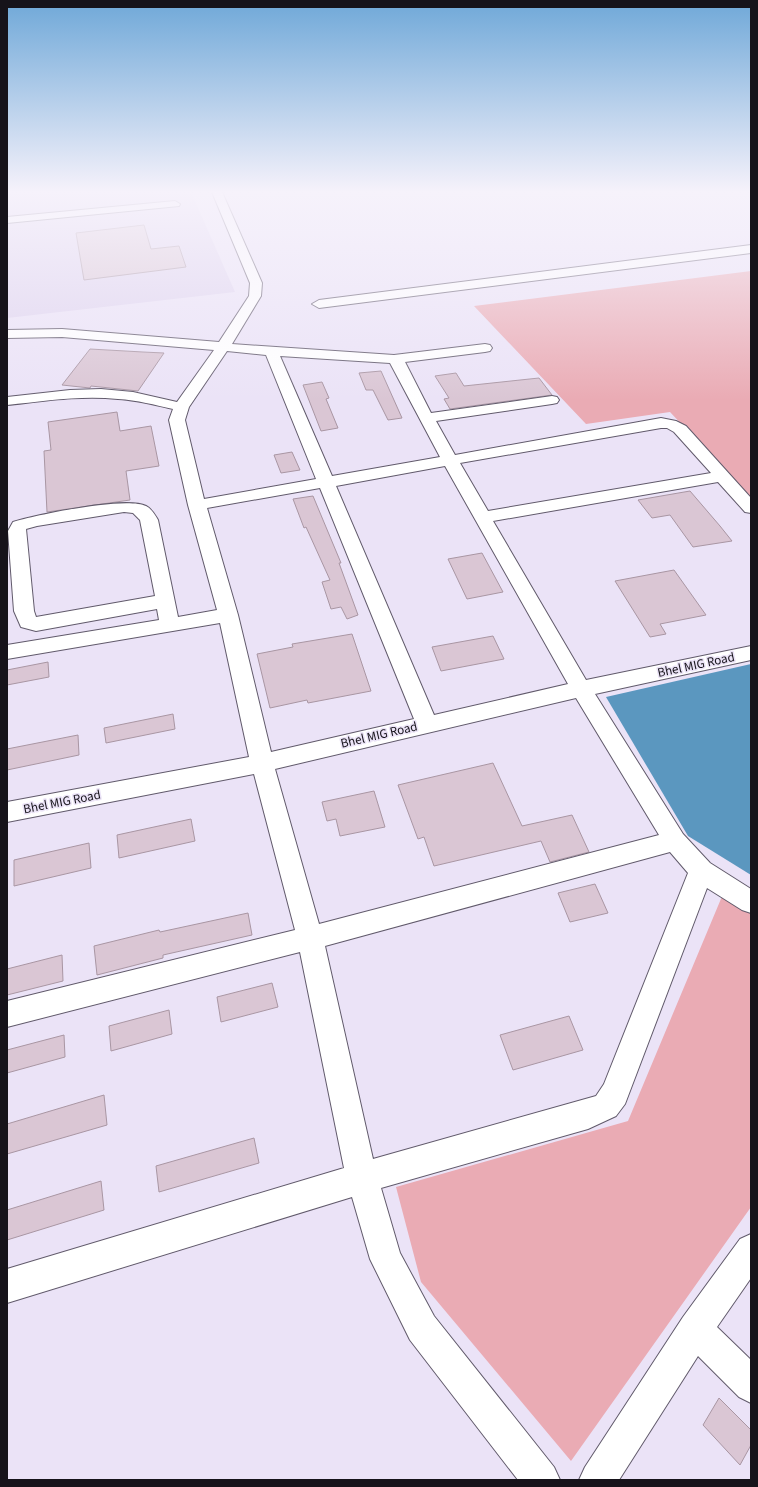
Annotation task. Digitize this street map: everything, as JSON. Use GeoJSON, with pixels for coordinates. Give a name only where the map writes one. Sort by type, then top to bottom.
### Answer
{"type":"FeatureCollection","features":[{"type":"Feature","properties":{"kind":"street"},"geometry":{"type":"LineString","coordinates":[[247,261],[256,283],[255,296],[224,346],[181,406],[177,420],[197,505],[228,615],[262,763],[310,938],[362,1178],[386,1259],[422,1328],[541,1480]]}},
{"type":"Feature","properties":{"kind":"street"},"geometry":{"type":"LineString","coordinates":[[319,304],[654,261]]}},
{"type":"Feature","properties":{"kind":"street"},"geometry":{"type":"LineString","coordinates":[[7,334],[62,333],[272,351],[394,359],[485,348]]}},
{"type":"Feature","properties":{"kind":"street"},"geometry":{"type":"LineString","coordinates":[[272,351],[325,483],[427,724]]}},
{"type":"Feature","properties":{"kind":"street"},"geometry":{"type":"LineString","coordinates":[[394,359],[398,362],[426,418],[581,689],[675,841],[701,871],[751,902]]}},
{"type":"Feature","properties":{"kind":"street"},"geometry":{"type":"LineString","coordinates":[[7,401],[65,394],[100,394],[132,396],[181,406]]}},
{"type":"Feature","properties":{"kind":"street"},"geometry":{"type":"LineString","coordinates":[[426,418],[552,400]]}},
{"type":"Feature","properties":{"kind":"street"},"geometry":{"type":"LineString","coordinates":[[197,505],[661,423],[671,424],[680,429],[751,508]]}},
{"type":"Feature","properties":{"kind":"street"},"geometry":{"type":"LineString","coordinates":[[484,517],[722,476]]}},
{"type":"Feature","properties":{"kind":"street"},"geometry":{"type":"LineString","coordinates":[[165,601],[36,624],[28,622],[24,610],[17,531],[20,526],[35,521],[124,507],[136,507],[142,509],[146,513],[149,520],[170,625]]}},
{"type":"Feature","properties":{"kind":"street"},"geometry":{"type":"LineString","coordinates":[[7,652],[228,615]]}},
{"type":"Feature","properties":{"kind":"street","name":"Bhel MIG Road"},"geometry":{"type":"LineString","coordinates":[[7,812],[262,763],[581,689],[751,653]]}},
{"type":"Feature","properties":{"kind":"street"},"geometry":{"type":"LineString","coordinates":[[7,1014],[310,938],[675,841]]}},
{"type":"Feature","properties":{"kind":"street"},"geometry":{"type":"LineString","coordinates":[[7,1286],[362,1178],[588,1114],[606,1106],[615,1094],[701,871]]}},
{"type":"Feature","properties":{"kind":"street"},"geometry":{"type":"LineString","coordinates":[[598,1480],[695,1329],[751,1250]]}},
{"type":"Feature","properties":{"kind":"street"},"geometry":{"type":"LineString","coordinates":[[695,1329],[751,1385]]}},
{"type":"Feature","properties":{"kind":"shaded area"},"geometry":{"type":"Polygon","coordinates":[[[7,261],[222,261],[235,292],[7,318],[7,261]]]}},
{"type":"Feature","properties":{"kind":"shaded area"},"geometry":{"type":"Polygon","coordinates":[[[751,271],[751,498],[670,412],[586,424],[474,306],[751,271]]]}},
{"type":"Feature","properties":{"kind":"shaded area"},"geometry":{"type":"Polygon","coordinates":[[[723,894],[751,913],[751,1207],[571,1461],[421,1282],[396,1187],[628,1121],[723,894]]]}},
{"type":"Feature","properties":{"kind":"water"},"geometry":{"type":"Polygon","coordinates":[[[751,664],[751,875],[688,836],[606,697],[751,664]]]}},
{"type":"Feature","properties":{"kind":"building"},"geometry":{"type":"Polygon","coordinates":[[[81,261],[184,261],[186,267],[84,280],[81,261]]]}},
{"type":"Feature","properties":{"kind":"building"},"geometry":{"type":"Polygon","coordinates":[[[90,349],[164,353],[138,391],[91,386],[90,388],[62,385],[90,349]]]}},
{"type":"Feature","properties":{"kind":"building"},"geometry":{"type":"Polygon","coordinates":[[[381,371],[402,418],[388,420],[373,390],[366,390],[359,373],[381,371]]]}},
{"type":"Feature","properties":{"kind":"building"},"geometry":{"type":"Polygon","coordinates":[[[456,373],[464,386],[539,378],[552,395],[450,409],[444,399],[449,398],[435,376],[456,373]]]}},
{"type":"Feature","properties":{"kind":"building"},"geometry":{"type":"Polygon","coordinates":[[[322,382],[329,398],[326,399],[338,428],[321,431],[303,385],[322,382]]]}},
{"type":"Feature","properties":{"kind":"building"},"geometry":{"type":"Polygon","coordinates":[[[117,412],[120,431],[151,426],[159,466],[126,471],[130,500],[47,512],[44,451],[51,450],[48,422],[117,412]]]}},
{"type":"Feature","properties":{"kind":"building"},"geometry":{"type":"Polygon","coordinates":[[[292,452],[300,470],[281,473],[274,455],[292,452]]]}},
{"type":"Feature","properties":{"kind":"building"},"geometry":{"type":"Polygon","coordinates":[[[690,491],[732,541],[693,547],[670,515],[652,518],[638,500],[690,491]]]}},
{"type":"Feature","properties":{"kind":"building"},"geometry":{"type":"Polygon","coordinates":[[[313,496],[341,563],[339,563],[358,615],[347,619],[341,607],[331,609],[322,582],[330,580],[306,527],[304,528],[293,499],[313,496]]]}},
{"type":"Feature","properties":{"kind":"building"},"geometry":{"type":"Polygon","coordinates":[[[482,553],[503,592],[467,599],[448,559],[482,553]]]}},
{"type":"Feature","properties":{"kind":"building"},"geometry":{"type":"Polygon","coordinates":[[[674,570],[706,615],[660,624],[666,634],[650,637],[615,581],[674,570]]]}},
{"type":"Feature","properties":{"kind":"building"},"geometry":{"type":"Polygon","coordinates":[[[352,634],[371,691],[308,703],[307,700],[270,708],[257,654],[293,647],[292,644],[352,634]]]}},
{"type":"Feature","properties":{"kind":"building"},"geometry":{"type":"Polygon","coordinates":[[[493,636],[504,659],[441,671],[432,647],[493,636]]]}},
{"type":"Feature","properties":{"kind":"building"},"geometry":{"type":"Polygon","coordinates":[[[48,662],[49,677],[7,685],[7,670],[48,662]]]}},
{"type":"Feature","properties":{"kind":"building"},"geometry":{"type":"Polygon","coordinates":[[[173,714],[175,729],[106,743],[104,728],[173,714]]]}},
{"type":"Feature","properties":{"kind":"building"},"geometry":{"type":"Polygon","coordinates":[[[78,735],[79,755],[7,770],[7,749],[78,735]]]}},
{"type":"Feature","properties":{"kind":"building"},"geometry":{"type":"Polygon","coordinates":[[[493,763],[522,826],[572,815],[589,852],[550,862],[541,841],[434,866],[424,837],[418,839],[398,785],[493,763]]]}},
{"type":"Feature","properties":{"kind":"building"},"geometry":{"type":"Polygon","coordinates":[[[374,791],[385,827],[340,836],[336,819],[327,821],[322,802],[374,791]]]}},
{"type":"Feature","properties":{"kind":"building"},"geometry":{"type":"Polygon","coordinates":[[[191,819],[195,841],[119,858],[117,835],[191,819]]]}},
{"type":"Feature","properties":{"kind":"building"},"geometry":{"type":"Polygon","coordinates":[[[89,843],[91,868],[14,886],[14,860],[89,843]]]}},
{"type":"Feature","properties":{"kind":"building"},"geometry":{"type":"Polygon","coordinates":[[[595,884],[608,913],[570,922],[558,893],[595,884]]]}},
{"type":"Feature","properties":{"kind":"building"},"geometry":{"type":"Polygon","coordinates":[[[248,913],[252,935],[163,955],[163,958],[97,975],[94,946],[159,930],[160,932],[248,913]]]}},
{"type":"Feature","properties":{"kind":"building"},"geometry":{"type":"Polygon","coordinates":[[[62,955],[63,981],[7,995],[7,969],[62,955]]]}},
{"type":"Feature","properties":{"kind":"building"},"geometry":{"type":"Polygon","coordinates":[[[272,983],[278,1007],[221,1022],[217,997],[272,983]]]}},
{"type":"Feature","properties":{"kind":"building"},"geometry":{"type":"Polygon","coordinates":[[[169,1010],[172,1034],[111,1051],[109,1026],[169,1010]]]}},
{"type":"Feature","properties":{"kind":"building"},"geometry":{"type":"Polygon","coordinates":[[[569,1016],[583,1050],[513,1070],[500,1035],[569,1016]]]}},
{"type":"Feature","properties":{"kind":"building"},"geometry":{"type":"Polygon","coordinates":[[[64,1035],[65,1057],[7,1073],[7,1050],[64,1035]]]}},
{"type":"Feature","properties":{"kind":"building"},"geometry":{"type":"Polygon","coordinates":[[[104,1095],[107,1125],[7,1154],[7,1124],[104,1095]]]}},
{"type":"Feature","properties":{"kind":"building"},"geometry":{"type":"Polygon","coordinates":[[[254,1138],[259,1163],[159,1192],[156,1166],[254,1138]]]}},
{"type":"Feature","properties":{"kind":"building"},"geometry":{"type":"Polygon","coordinates":[[[101,1181],[104,1210],[7,1240],[7,1210],[101,1181]]]}},
{"type":"Feature","properties":{"kind":"building"},"geometry":{"type":"Polygon","coordinates":[[[719,1398],[751,1430],[751,1445],[740,1465],[703,1425],[719,1398]]]}}]}
